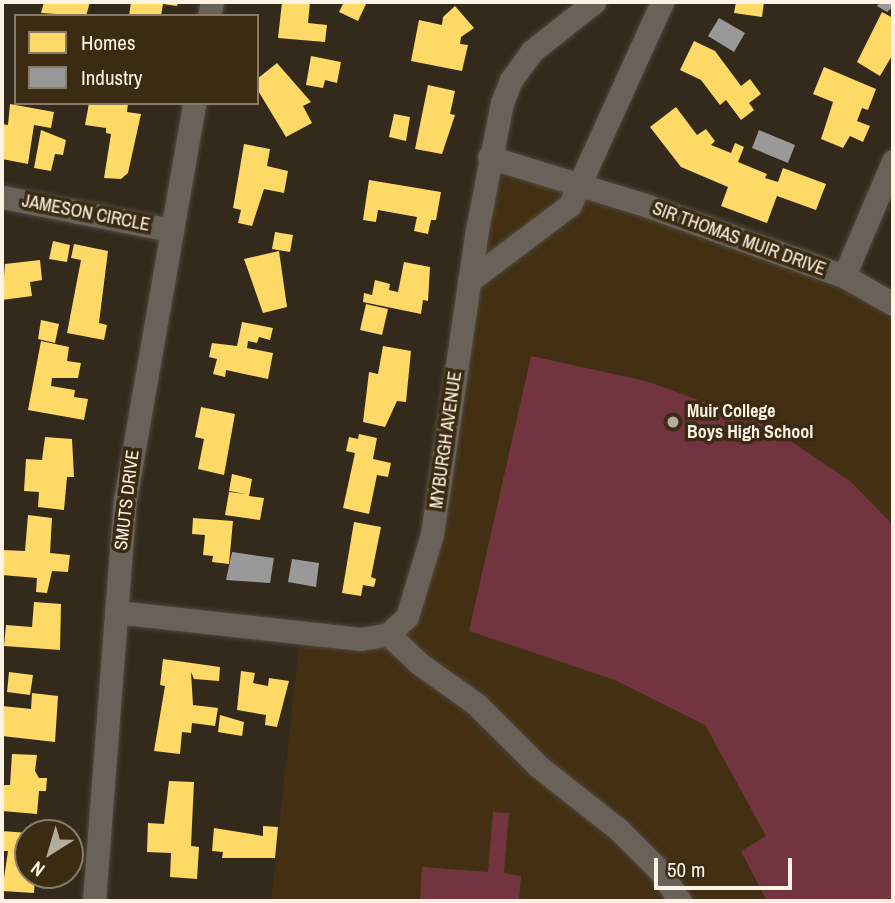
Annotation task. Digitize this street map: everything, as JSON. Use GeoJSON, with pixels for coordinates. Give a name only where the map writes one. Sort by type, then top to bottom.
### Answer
{"type":"FeatureCollection","features":[{"type":"Feature","properties":{"kind":"street","name":"MYBURGH AVENUE"},"geometry":{"type":"LineString","coordinates":[[388,634],[407,617],[422,579],[489,157],[502,103],[520,65],[532,51],[594,2]]}},
{"type":"Feature","properties":{"kind":"street"},"geometry":{"type":"LineString","coordinates":[[469,281],[560,214],[580,184],[662,2]]}},
{"type":"Feature","properties":{"kind":"street","name":"SMUTS DRIVE"},"geometry":{"type":"LineString","coordinates":[[94,901],[125,500],[194,105]]}},
{"type":"Feature","properties":{"kind":"street","name":"SIR THOMAS MUIR DRIVE"},"geometry":{"type":"LineString","coordinates":[[489,157],[580,184],[844,276],[893,304]]}},
{"type":"Feature","properties":{"kind":"street"},"geometry":{"type":"LineString","coordinates":[[844,276],[893,161]]}},
{"type":"Feature","properties":{"kind":"street","name":"JAMESON CIRCLE"},"geometry":{"type":"LineString","coordinates":[[2,197],[170,230]]}},
{"type":"Feature","properties":{"kind":"street"},"geometry":{"type":"LineString","coordinates":[[116,612],[362,639],[388,634],[420,664],[471,699],[524,754],[619,830],[661,872],[680,901]]}},
{"type":"Feature","properties":{"kind":"shaded area","name":"Muir College Boys High School"},"geometry":{"type":"Polygon","coordinates":[[[488,154],[893,304],[893,901],[271,901],[301,626],[361,636],[398,626],[424,581],[488,154]]]}},
{"type":"Feature","properties":{"kind":"shaded area"},"geometry":{"type":"Polygon","coordinates":[[[531,356],[646,381],[765,424],[850,481],[893,525],[893,901],[767,901],[741,851],[766,836],[705,725],[615,680],[469,631],[531,356]]]}},
{"type":"Feature","properties":{"kind":"shaded area"},"geometry":{"type":"Polygon","coordinates":[[[493,812],[509,813],[504,873],[521,876],[519,901],[420,901],[422,867],[488,872],[493,812]]]}},
{"type":"Feature","properties":{"kind":"building: Homes"},"geometry":{"type":"Polygon","coordinates":[[[44,2],[90,2],[87,14],[41,13],[44,2]]]}},
{"type":"Feature","properties":{"kind":"building: Homes"},"geometry":{"type":"Polygon","coordinates":[[[131,2],[178,2],[177,6],[163,4],[161,14],[129,14],[131,2]]]}},
{"type":"Feature","properties":{"kind":"building: Homes"},"geometry":{"type":"Polygon","coordinates":[[[282,2],[310,2],[308,23],[327,25],[325,42],[278,38],[282,2]]]}},
{"type":"Feature","properties":{"kind":"building: Homes"},"geometry":{"type":"Polygon","coordinates":[[[344,2],[367,2],[358,21],[339,12],[344,2]]]}},
{"type":"Feature","properties":{"kind":"building: Homes"},"geometry":{"type":"Polygon","coordinates":[[[736,2],[764,2],[762,17],[734,13],[736,2]]]}},
{"type":"Feature","properties":{"kind":"building: Homes"},"geometry":{"type":"Polygon","coordinates":[[[455,6],[474,28],[461,37],[460,44],[468,45],[462,71],[411,61],[419,20],[442,25],[443,17],[455,6]]]}},
{"type":"Feature","properties":{"kind":"building: Homes"},"geometry":{"type":"Polygon","coordinates":[[[882,12],[893,18],[893,54],[880,76],[857,62],[882,12]]]}},
{"type":"Feature","properties":{"kind":"building: Homes"},"geometry":{"type":"Polygon","coordinates":[[[694,41],[715,51],[741,86],[750,79],[761,94],[749,103],[754,110],[741,120],[726,100],[720,105],[701,80],[680,70],[694,41]]]}},
{"type":"Feature","properties":{"kind":"building: Homes"},"geometry":{"type":"Polygon","coordinates":[[[311,56],[341,62],[337,83],[325,80],[323,88],[306,85],[311,56]]]}},
{"type":"Feature","properties":{"kind":"building: Homes"},"geometry":{"type":"Polygon","coordinates":[[[277,63],[311,102],[303,106],[312,123],[286,137],[259,92],[259,77],[277,63]]]}},
{"type":"Feature","properties":{"kind":"building: Homes"},"geometry":{"type":"Polygon","coordinates":[[[824,67],[876,89],[868,110],[862,108],[857,121],[870,126],[863,142],[850,136],[843,148],[821,139],[833,102],[813,94],[824,67]]]}},
{"type":"Feature","properties":{"kind":"building: Homes"},"geometry":{"type":"Polygon","coordinates":[[[428,85],[455,91],[450,114],[455,115],[442,154],[415,149],[428,85]]]}},
{"type":"Feature","properties":{"kind":"building: Homes"},"geometry":{"type":"Polygon","coordinates":[[[10,104],[54,112],[51,128],[34,125],[28,164],[2,159],[2,124],[8,125],[10,104]]]}},
{"type":"Feature","properties":{"kind":"building: Homes"},"geometry":{"type":"Polygon","coordinates":[[[89,105],[128,105],[127,112],[141,114],[128,173],[121,179],[104,178],[111,134],[106,133],[106,128],[85,125],[89,105]]]}},
{"type":"Feature","properties":{"kind":"building: Homes"},"geometry":{"type":"Polygon","coordinates":[[[676,107],[697,135],[706,129],[715,141],[711,145],[731,153],[735,143],[744,147],[738,162],[767,174],[765,178],[778,182],[783,168],[826,184],[816,210],[777,196],[767,223],[721,206],[728,187],[681,167],[650,127],[676,107]]]}},
{"type":"Feature","properties":{"kind":"building: Homes"},"geometry":{"type":"Polygon","coordinates":[[[394,114],[410,117],[406,141],[389,137],[394,114]]]}},
{"type":"Feature","properties":{"kind":"building: Homes"},"geometry":{"type":"Polygon","coordinates":[[[41,130],[66,140],[63,155],[55,154],[51,171],[34,168],[41,130]]]}},
{"type":"Feature","properties":{"kind":"building: Homes"},"geometry":{"type":"Polygon","coordinates":[[[244,144],[270,149],[267,166],[288,171],[284,193],[264,189],[252,226],[238,223],[241,210],[233,208],[244,144]]]}},
{"type":"Feature","properties":{"kind":"building: Homes"},"geometry":{"type":"Polygon","coordinates":[[[369,180],[441,192],[436,220],[431,220],[428,234],[414,231],[417,217],[378,210],[376,222],[363,220],[369,180]]]}},
{"type":"Feature","properties":{"kind":"building: Homes"},"geometry":{"type":"Polygon","coordinates":[[[275,232],[293,235],[290,252],[272,249],[275,232]]]}},
{"type":"Feature","properties":{"kind":"building: Homes"},"geometry":{"type":"Polygon","coordinates":[[[53,241],[70,245],[67,262],[49,259],[53,241]]]}},
{"type":"Feature","properties":{"kind":"building: Homes"},"geometry":{"type":"Polygon","coordinates":[[[74,244],[108,251],[99,323],[107,325],[104,340],[67,333],[81,260],[71,258],[74,244]]]}},
{"type":"Feature","properties":{"kind":"building: Homes"},"geometry":{"type":"Polygon","coordinates":[[[279,251],[287,307],[263,313],[244,259],[279,251]]]}},
{"type":"Feature","properties":{"kind":"building: Homes"},"geometry":{"type":"Polygon","coordinates":[[[40,260],[42,280],[30,282],[32,296],[2,300],[5,264],[40,260]]]}},
{"type":"Feature","properties":{"kind":"building: Homes"},"geometry":{"type":"Polygon","coordinates":[[[404,262],[430,267],[428,301],[423,300],[421,314],[363,302],[364,293],[372,295],[375,280],[390,284],[389,290],[398,292],[404,262]]]}},
{"type":"Feature","properties":{"kind":"building: Homes"},"geometry":{"type":"Polygon","coordinates":[[[366,304],[388,309],[382,335],[360,330],[366,304]]]}},
{"type":"Feature","properties":{"kind":"building: Homes"},"geometry":{"type":"Polygon","coordinates":[[[41,320],[59,324],[55,343],[38,339],[41,320]]]}},
{"type":"Feature","properties":{"kind":"building: Homes"},"geometry":{"type":"Polygon","coordinates":[[[242,322],[273,328],[270,340],[259,337],[257,343],[248,341],[247,348],[273,353],[268,379],[226,370],[225,377],[213,374],[217,359],[209,357],[212,343],[237,346],[242,322]]]}},
{"type":"Feature","properties":{"kind":"building: Homes"},"geometry":{"type":"Polygon","coordinates":[[[41,341],[69,347],[67,361],[81,363],[78,378],[52,378],[51,386],[75,390],[74,397],[88,399],[84,420],[28,410],[41,341]]]}},
{"type":"Feature","properties":{"kind":"building: Homes"},"geometry":{"type":"Polygon","coordinates":[[[383,346],[411,351],[406,402],[397,401],[385,427],[363,422],[369,372],[378,374],[383,346]]]}},
{"type":"Feature","properties":{"kind":"building: Homes"},"geometry":{"type":"Polygon","coordinates":[[[201,407],[235,414],[224,475],[198,469],[204,439],[195,437],[201,407]]]}},
{"type":"Feature","properties":{"kind":"building: Homes"},"geometry":{"type":"Polygon","coordinates":[[[359,434],[377,438],[373,459],[391,463],[388,477],[377,475],[369,514],[343,508],[355,453],[346,451],[349,437],[358,439],[359,434]]]}},
{"type":"Feature","properties":{"kind":"building: Homes"},"geometry":{"type":"Polygon","coordinates":[[[45,437],[72,439],[74,477],[67,477],[64,510],[38,507],[39,492],[24,491],[26,459],[42,460],[45,437]]]}},
{"type":"Feature","properties":{"kind":"building: Homes"},"geometry":{"type":"Polygon","coordinates":[[[232,474],[252,479],[249,496],[264,498],[260,520],[225,515],[229,492],[246,494],[229,491],[232,474]]]}},
{"type":"Feature","properties":{"kind":"building: Homes"},"geometry":{"type":"Polygon","coordinates":[[[28,515],[52,518],[50,553],[70,555],[68,572],[52,571],[47,593],[36,592],[37,578],[2,575],[2,550],[25,551],[28,515]]]}},
{"type":"Feature","properties":{"kind":"building: Homes"},"geometry":{"type":"Polygon","coordinates":[[[193,518],[233,521],[229,564],[212,562],[213,556],[203,555],[205,535],[192,534],[193,518]]]}},
{"type":"Feature","properties":{"kind":"building: Homes"},"geometry":{"type":"Polygon","coordinates":[[[354,522],[381,527],[371,577],[376,579],[374,587],[363,585],[361,596],[342,593],[354,522]]]}},
{"type":"Feature","properties":{"kind":"building: Homes"},"geometry":{"type":"Polygon","coordinates":[[[34,602],[61,604],[60,650],[4,646],[6,625],[32,627],[34,602]]]}},
{"type":"Feature","properties":{"kind":"building: Homes"},"geometry":{"type":"Polygon","coordinates":[[[163,659],[220,667],[219,681],[194,679],[191,672],[193,705],[218,708],[215,726],[192,723],[191,733],[182,732],[180,754],[154,751],[165,686],[160,685],[163,659]]]}},
{"type":"Feature","properties":{"kind":"building: Homes"},"geometry":{"type":"Polygon","coordinates":[[[241,671],[255,673],[253,683],[268,686],[269,678],[289,681],[277,727],[265,725],[266,715],[237,710],[241,671]]]}},
{"type":"Feature","properties":{"kind":"building: Homes"},"geometry":{"type":"Polygon","coordinates":[[[9,672],[33,675],[30,695],[7,692],[9,672]]]}},
{"type":"Feature","properties":{"kind":"building: Homes"},"geometry":{"type":"Polygon","coordinates":[[[32,693],[58,696],[55,742],[2,736],[2,706],[31,709],[32,693]]]}},
{"type":"Feature","properties":{"kind":"building: Homes"},"geometry":{"type":"Polygon","coordinates":[[[220,715],[244,722],[242,736],[218,732],[220,715]]]}},
{"type":"Feature","properties":{"kind":"building: Homes"},"geometry":{"type":"Polygon","coordinates":[[[12,754],[37,755],[35,771],[39,778],[47,778],[46,791],[39,791],[37,814],[2,811],[3,785],[10,785],[12,754]]]}},
{"type":"Feature","properties":{"kind":"building: Homes"},"geometry":{"type":"Polygon","coordinates":[[[169,781],[194,782],[191,846],[199,847],[197,879],[170,877],[171,853],[147,852],[148,823],[164,824],[169,781]]]}},
{"type":"Feature","properties":{"kind":"building: Homes"},"geometry":{"type":"Polygon","coordinates":[[[263,826],[278,827],[275,858],[222,858],[223,852],[212,851],[214,828],[263,836],[263,826]]]}},
{"type":"Feature","properties":{"kind":"building: Homes"},"geometry":{"type":"Polygon","coordinates":[[[2,831],[14,832],[14,889],[34,889],[34,893],[2,891],[8,851],[2,851],[2,831]]]}},
{"type":"Feature","properties":{"kind":"building: Industry"},"geometry":{"type":"Polygon","coordinates":[[[880,2],[893,2],[893,7],[887,12],[877,6],[880,2]]]}},
{"type":"Feature","properties":{"kind":"building: Industry"},"geometry":{"type":"Polygon","coordinates":[[[719,18],[745,33],[734,52],[708,36],[719,18]]]}},
{"type":"Feature","properties":{"kind":"building: Industry"},"geometry":{"type":"Polygon","coordinates":[[[759,130],[795,145],[788,163],[752,148],[759,130]]]}},
{"type":"Feature","properties":{"kind":"building: Industry"},"geometry":{"type":"Polygon","coordinates":[[[232,552],[274,558],[270,583],[226,580],[232,552]]]}},
{"type":"Feature","properties":{"kind":"building: Industry"},"geometry":{"type":"Polygon","coordinates":[[[292,559],[319,563],[316,587],[288,582],[292,559]]]}},
{"type":"Feature","properties":{"kind":"place","name":"Muir College Boys High School"},"geometry":{"type":"Point","coordinates":[673,422]}}]}
